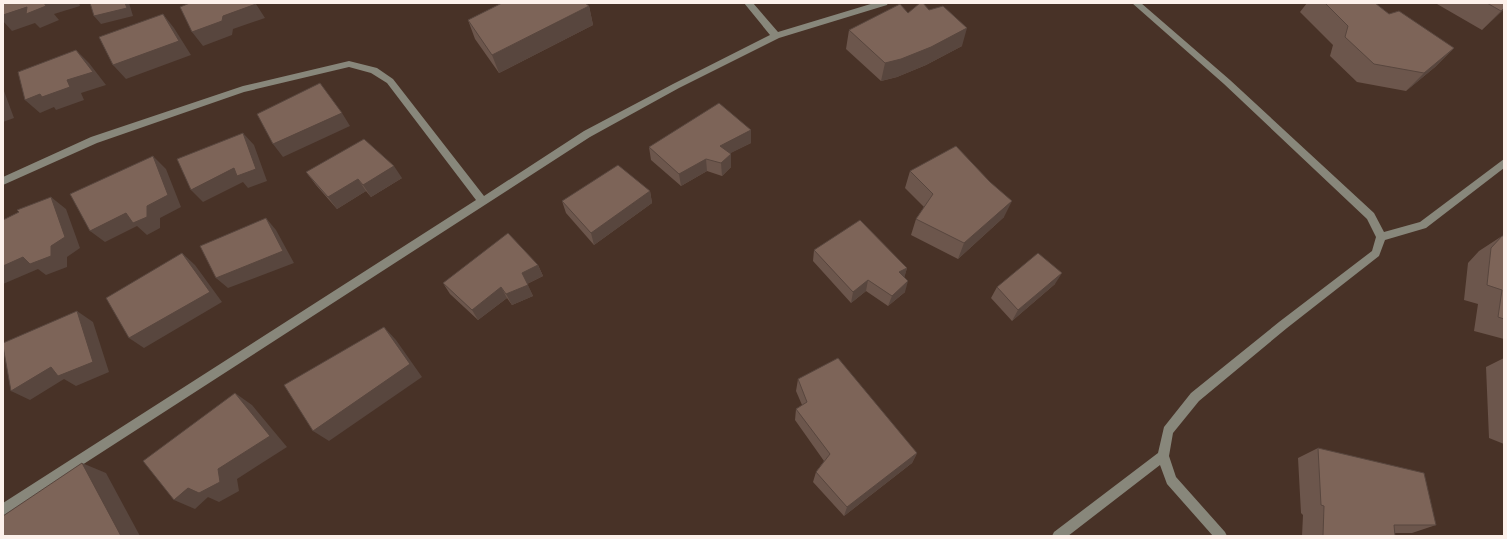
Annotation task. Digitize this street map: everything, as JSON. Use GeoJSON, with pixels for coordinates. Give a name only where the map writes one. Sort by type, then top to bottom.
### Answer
{"type":"FeatureCollection","features":[{"type":"Feature","properties":{"kind":"street"},"geometry":{"type":"LineString","coordinates":[[748,3],[776,36]]}},
{"type":"Feature","properties":{"kind":"street"},"geometry":{"type":"LineString","coordinates":[[3,510],[594,130],[676,86],[776,36],[884,3]]}},
{"type":"Feature","properties":{"kind":"street"},"geometry":{"type":"LineString","coordinates":[[1136,3],[1227,82],[1371,216],[1381,237],[1376,253],[1283,324],[1195,397],[1168,431],[1163,456],[1171,480],[1221,536]]}},
{"type":"Feature","properties":{"kind":"street"},"geometry":{"type":"LineString","coordinates":[[3,181],[94,140],[235,91],[349,64],[374,70],[390,80],[483,202]]}},
{"type":"Feature","properties":{"kind":"street"},"geometry":{"type":"LineString","coordinates":[[1381,237],[1423,225],[1504,163]]}},
{"type":"Feature","properties":{"kind":"street"},"geometry":{"type":"LineString","coordinates":[[1058,536],[1163,456]]}},
{"type":"Feature","properties":{"kind":"building"},"geometry":{"type":"Polygon","coordinates":[[[3,3],[44,3],[46,6],[26,14],[27,7],[3,15],[3,3]]]}},
{"type":"Feature","properties":{"kind":"building"},"geometry":{"type":"Polygon","coordinates":[[[90,3],[125,3],[127,8],[94,16],[90,3]]]}},
{"type":"Feature","properties":{"kind":"building"},"geometry":{"type":"Polygon","coordinates":[[[190,3],[256,4],[223,16],[222,21],[192,32],[180,7],[190,3]]]}},
{"type":"Feature","properties":{"kind":"building"},"geometry":{"type":"Polygon","coordinates":[[[502,3],[585,3],[589,6],[492,55],[468,20],[502,3]]]}},
{"type":"Feature","properties":{"kind":"building"},"geometry":{"type":"Polygon","coordinates":[[[920,3],[923,3],[929,10],[943,6],[967,28],[931,47],[901,59],[885,63],[849,30],[900,4],[908,13],[920,3]]]}},
{"type":"Feature","properties":{"kind":"building"},"geometry":{"type":"Polygon","coordinates":[[[1325,3],[1375,3],[1389,14],[1399,11],[1454,48],[1424,73],[1374,64],[1345,37],[1348,26],[1325,3]]]}},
{"type":"Feature","properties":{"kind":"building"},"geometry":{"type":"Polygon","coordinates":[[[1487,3],[1504,3],[1504,8],[1501,11],[1487,3]]]}},
{"type":"Feature","properties":{"kind":"building"},"geometry":{"type":"Polygon","coordinates":[[[163,14],[179,41],[113,65],[99,37],[163,14]]]}},
{"type":"Feature","properties":{"kind":"building"},"geometry":{"type":"Polygon","coordinates":[[[76,50],[93,72],[67,80],[70,87],[42,97],[40,94],[25,100],[18,72],[76,50]]]}},
{"type":"Feature","properties":{"kind":"building"},"geometry":{"type":"Polygon","coordinates":[[[320,83],[342,113],[273,144],[257,114],[320,83]]]}},
{"type":"Feature","properties":{"kind":"building"},"geometry":{"type":"Polygon","coordinates":[[[719,103],[751,130],[720,146],[731,154],[721,163],[706,159],[679,174],[649,147],[719,103]]]}},
{"type":"Feature","properties":{"kind":"building"},"geometry":{"type":"Polygon","coordinates":[[[243,133],[256,169],[237,176],[234,168],[191,190],[177,159],[243,133]]]}},
{"type":"Feature","properties":{"kind":"building"},"geometry":{"type":"Polygon","coordinates":[[[364,139],[394,166],[363,185],[358,179],[328,197],[306,172],[364,139]]]}},
{"type":"Feature","properties":{"kind":"building"},"geometry":{"type":"Polygon","coordinates":[[[956,146],[990,182],[1012,201],[964,243],[916,219],[933,194],[910,171],[956,146]]]}},
{"type":"Feature","properties":{"kind":"building"},"geometry":{"type":"Polygon","coordinates":[[[153,156],[168,195],[147,206],[147,217],[133,223],[126,213],[90,231],[70,194],[153,156]]]}},
{"type":"Feature","properties":{"kind":"building"},"geometry":{"type":"Polygon","coordinates":[[[618,165],[650,191],[591,233],[562,201],[618,165]]]}},
{"type":"Feature","properties":{"kind":"building"},"geometry":{"type":"Polygon","coordinates":[[[51,197],[65,237],[51,246],[51,256],[30,264],[23,257],[3,266],[3,220],[19,212],[17,210],[51,197]]]}},
{"type":"Feature","properties":{"kind":"building"},"geometry":{"type":"Polygon","coordinates":[[[266,218],[283,251],[216,278],[200,246],[266,218]]]}},
{"type":"Feature","properties":{"kind":"building"},"geometry":{"type":"Polygon","coordinates":[[[860,220],[907,268],[899,272],[908,281],[892,296],[868,280],[853,292],[814,250],[860,220]]]}},
{"type":"Feature","properties":{"kind":"building"},"geometry":{"type":"Polygon","coordinates":[[[508,233],[538,265],[522,273],[528,285],[506,294],[501,287],[472,310],[443,283],[508,233]]]}},
{"type":"Feature","properties":{"kind":"building"},"geometry":{"type":"Polygon","coordinates":[[[1502,236],[1504,236],[1504,319],[1498,317],[1502,290],[1487,285],[1491,248],[1502,236]]]}},
{"type":"Feature","properties":{"kind":"building"},"geometry":{"type":"Polygon","coordinates":[[[182,253],[210,292],[129,338],[106,298],[182,253]]]}},
{"type":"Feature","properties":{"kind":"building"},"geometry":{"type":"Polygon","coordinates":[[[1038,253],[1062,273],[1018,310],[997,287],[1038,253]]]}},
{"type":"Feature","properties":{"kind":"building"},"geometry":{"type":"Polygon","coordinates":[[[77,311],[93,362],[58,376],[51,367],[11,391],[3,343],[77,311]]]}},
{"type":"Feature","properties":{"kind":"building"},"geometry":{"type":"Polygon","coordinates":[[[384,327],[410,364],[313,431],[284,385],[384,327]]]}},
{"type":"Feature","properties":{"kind":"building"},"geometry":{"type":"Polygon","coordinates":[[[838,358],[917,453],[847,507],[816,472],[830,454],[796,409],[807,402],[798,379],[838,358]]]}},
{"type":"Feature","properties":{"kind":"building"},"geometry":{"type":"Polygon","coordinates":[[[235,393],[270,436],[218,469],[220,482],[199,493],[188,488],[174,500],[143,461],[235,393]]]}},
{"type":"Feature","properties":{"kind":"building"},"geometry":{"type":"Polygon","coordinates":[[[1318,448],[1424,473],[1436,525],[1394,525],[1395,536],[1323,536],[1324,506],[1321,505],[1318,448]]]}},
{"type":"Feature","properties":{"kind":"building"},"geometry":{"type":"Polygon","coordinates":[[[82,463],[121,536],[3,536],[3,516],[82,463]]]}}]}
